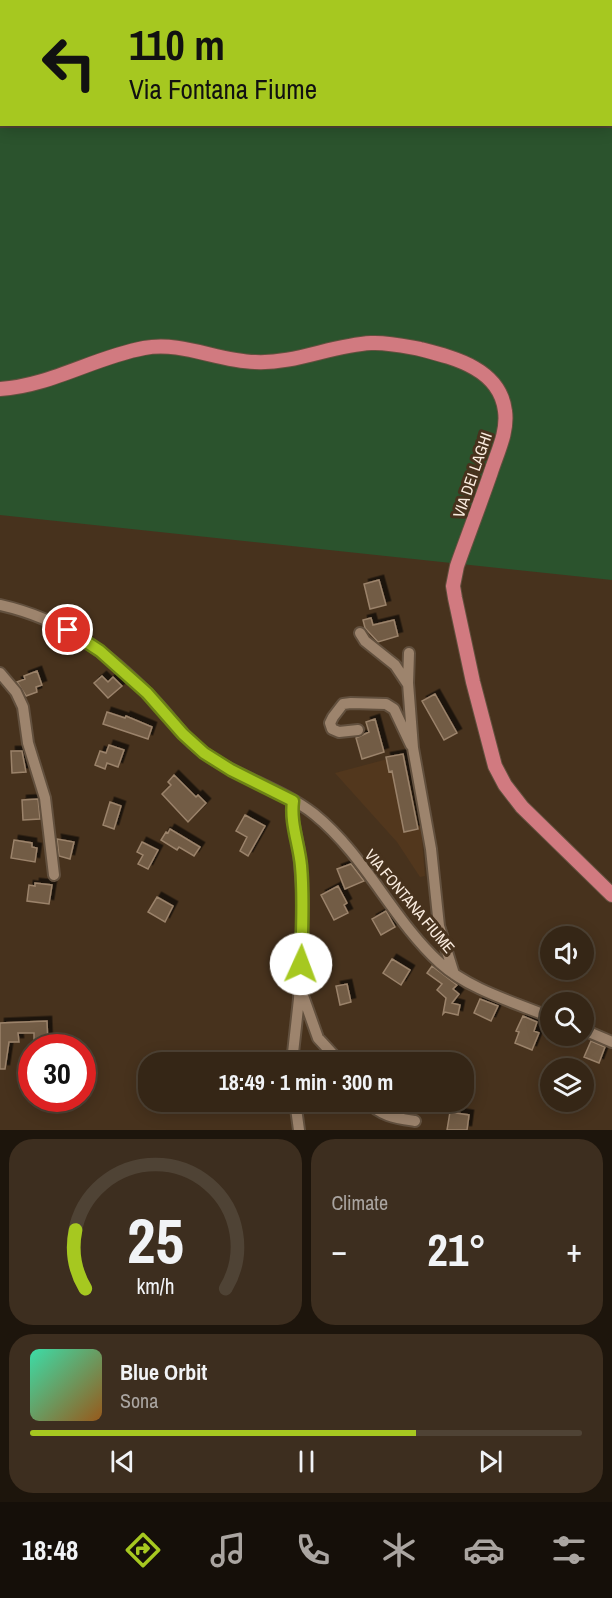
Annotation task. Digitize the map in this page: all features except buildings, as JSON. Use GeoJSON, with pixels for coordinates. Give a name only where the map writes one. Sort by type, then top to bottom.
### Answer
{"type":"FeatureCollection","features":[{"type":"Feature","properties":{"kind":"main road","name":"VIA DEI LAGHI"},"geometry":{"type":"LineString","coordinates":[[0,389],[32,383],[133,351],[161,346],[256,362],[288,360],[344,347],[380,343],[413,348],[452,358],[470,365],[487,376],[500,393],[506,411],[506,425],[457,566],[453,586],[488,747],[505,785],[528,814],[612,895]]}},
{"type":"Feature","properties":{"kind":"street","name":"VIA FONTANA FIUME"},"geometry":{"type":"LineString","coordinates":[[0,605],[50,622],[84,639],[147,693],[199,749],[231,770],[313,813],[373,880],[430,952],[454,974],[540,1013]]}},
{"type":"Feature","properties":{"kind":"street"},"geometry":{"type":"LineString","coordinates":[[360,633],[365,641],[394,665],[408,683]]}},
{"type":"Feature","properties":{"kind":"street"},"geometry":{"type":"LineString","coordinates":[[409,653],[408,683],[413,748],[430,840],[439,926],[454,974]]}},
{"type":"Feature","properties":{"kind":"street"},"geometry":{"type":"LineString","coordinates":[[0,673],[16,692],[24,711],[28,743],[45,798],[54,875]]}},
{"type":"Feature","properties":{"kind":"street"},"geometry":{"type":"LineString","coordinates":[[358,730],[339,732],[332,729],[332,720],[341,706],[351,703],[389,705],[394,710],[413,748]]}},
{"type":"Feature","properties":{"kind":"street"},"geometry":{"type":"LineString","coordinates":[[291,800],[302,887],[300,985],[293,1052]]}},
{"type":"Feature","properties":{"kind":"street"},"geometry":{"type":"LineString","coordinates":[[300,985],[318,1038],[331,1052]]}},
{"type":"Feature","properties":{"kind":"street"},"geometry":{"type":"LineString","coordinates":[[594,1034],[612,1042]]}},
{"type":"Feature","properties":{"kind":"street"},"geometry":{"type":"LineString","coordinates":[[297,1112],[299,1130]]}},
{"type":"Feature","properties":{"kind":"street"},"geometry":{"type":"LineString","coordinates":[[380,1112],[387,1116],[415,1121]]}},
{"type":"Feature","properties":{"kind":"shaded area"},"geometry":{"type":"Polygon","coordinates":[[[399,756],[409,774],[414,791],[425,876],[420,877],[397,842],[335,773],[399,756]]]}},
{"type":"Feature","properties":{"kind":"green space"},"geometry":{"type":"Polygon","coordinates":[[[0,126],[612,126],[612,580],[0,515],[0,126]]]}},
{"type":"Feature","properties":{"kind":"route"},"geometry":{"type":"LineString","coordinates":[[68,630],[100,651],[147,693],[183,734],[204,753],[231,770],[293,801],[292,815],[299,851],[302,887],[301,964]]}}]}
